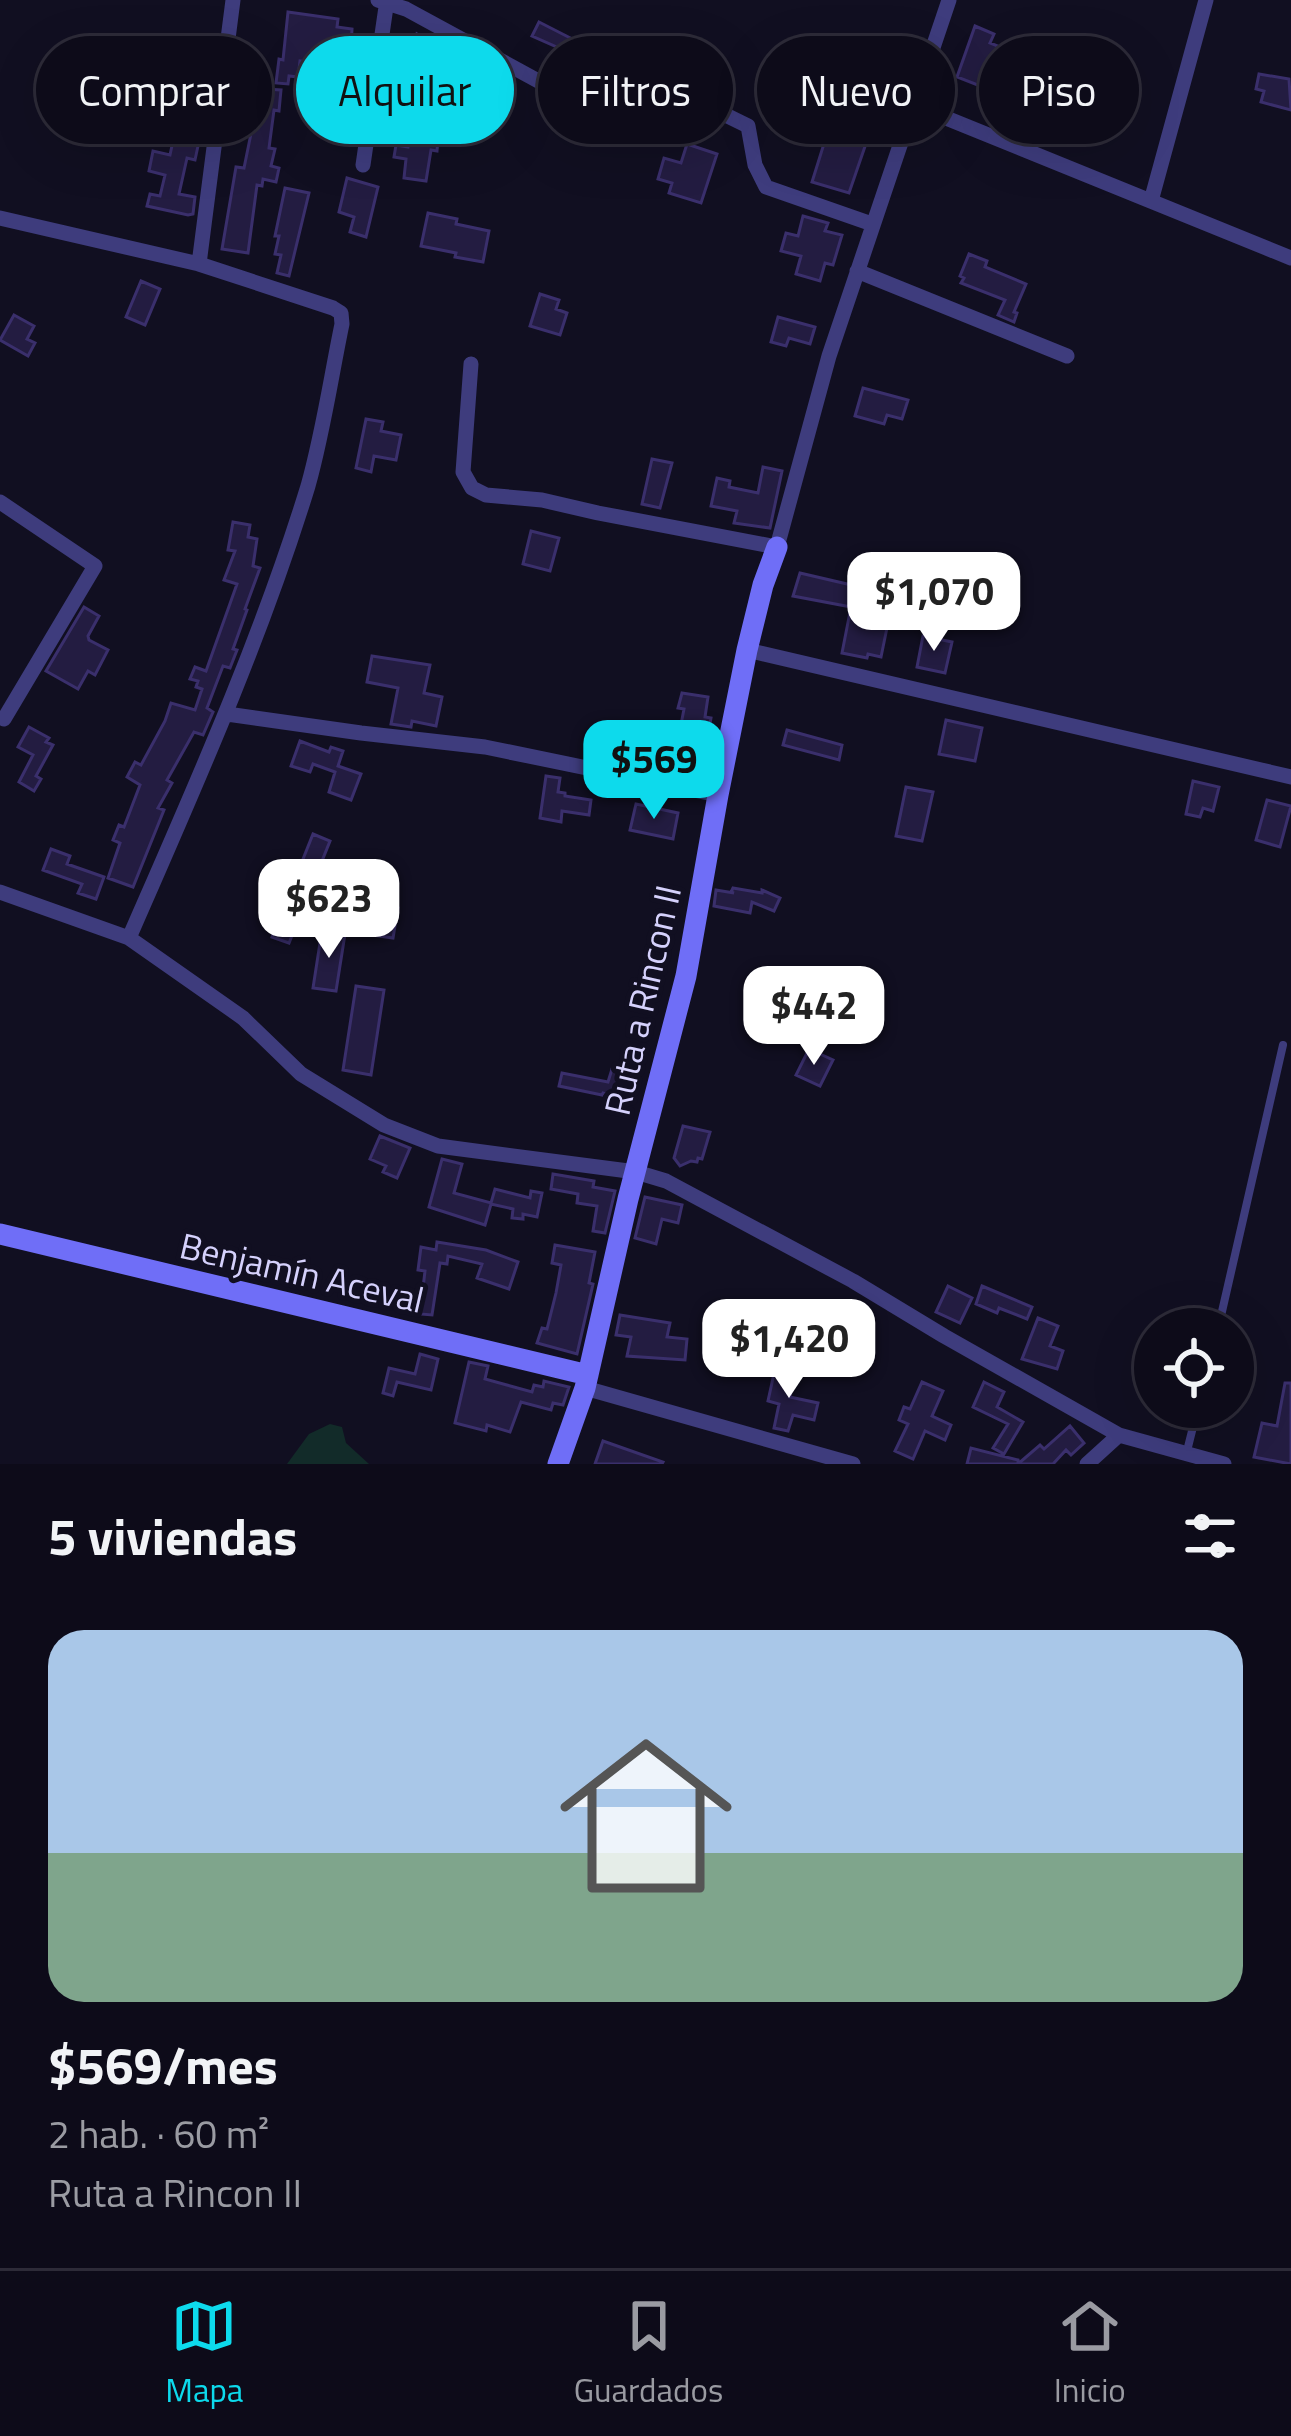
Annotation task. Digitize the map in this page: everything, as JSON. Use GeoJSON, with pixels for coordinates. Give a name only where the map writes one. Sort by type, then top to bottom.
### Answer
{"type":"FeatureCollection","features":[{"type":"Feature","properties":{"kind":"street"},"geometry":{"type":"LineString","coordinates":[[199,264],[233,0]]}},
{"type":"Feature","properties":{"kind":"street"},"geometry":{"type":"LineString","coordinates":[[363,165],[384,0],[538,81]]}},
{"type":"Feature","properties":{"kind":"street"},"geometry":{"type":"LineString","coordinates":[[937,36],[949,0]]}},
{"type":"Feature","properties":{"kind":"street"},"geometry":{"type":"LineString","coordinates":[[1151,201],[1206,0]]}},
{"type":"Feature","properties":{"kind":"street"},"geometry":{"type":"LineString","coordinates":[[733,119],[748,126],[755,165],[766,187],[872,224]]}},
{"type":"Feature","properties":{"kind":"street"},"geometry":{"type":"LineString","coordinates":[[955,122],[1290,255]]}},
{"type":"Feature","properties":{"kind":"street"},"geometry":{"type":"LineString","coordinates":[[471,364],[464,472],[478,493],[542,500],[776,547],[829,356],[900,144]]}},
{"type":"Feature","properties":{"kind":"street"},"geometry":{"type":"LineString","coordinates":[[0,218],[199,264],[341,314],[309,480],[269,603],[227,714],[129,938]]}},
{"type":"Feature","properties":{"kind":"street"},"geometry":{"type":"LineString","coordinates":[[857,271],[1067,356]]}},
{"type":"Feature","properties":{"kind":"street"},"geometry":{"type":"LineString","coordinates":[[0,502],[95,566],[1,720]]}},
{"type":"Feature","properties":{"kind":"street","name":"Ruta a Rincon II"},"geometry":{"type":"LineString","coordinates":[[558,1464],[586,1381],[686,976],[747,650],[776,547]]}},
{"type":"Feature","properties":{"kind":"street"},"geometry":{"type":"LineString","coordinates":[[747,650],[1291,777]]}},
{"type":"Feature","properties":{"kind":"street"},"geometry":{"type":"LineString","coordinates":[[227,714],[485,747],[718,795]]}},
{"type":"Feature","properties":{"kind":"street"},"geometry":{"type":"LineString","coordinates":[[0,892],[129,938],[243,1018],[302,1074],[384,1125],[438,1146],[636,1172],[666,1181],[854,1281],[1119,1435],[1176,1455],[1224,1464]]}},
{"type":"Feature","properties":{"kind":"street","name":"Benjamín Aceval"},"geometry":{"type":"LineString","coordinates":[[0,1234],[586,1381]]}},
{"type":"Feature","properties":{"kind":"street"},"geometry":{"type":"LineString","coordinates":[[586,1381],[853,1464]]}},
{"type":"Feature","properties":{"kind":"street"},"geometry":{"type":"LineString","coordinates":[[1087,1464],[1119,1435]]}},
{"type":"Feature","properties":{"kind":"lane"},"geometry":{"type":"LineString","coordinates":[[1223,1308],[1283,1045]]}},
{"type":"Feature","properties":{"kind":"green space"},"geometry":{"type":"Polygon","coordinates":[[[330,1424],[342,1427],[346,1443],[369,1464],[287,1464],[309,1434],[330,1424]]]}},
{"type":"Feature","properties":{"kind":"building"},"geometry":{"type":"Polygon","coordinates":[[[288,12],[338,19],[337,27],[352,29],[352,36],[296,36],[296,77],[289,76],[288,84],[276,83],[279,59],[283,60],[288,12]]]}},
{"type":"Feature","properties":{"kind":"building"},"geometry":{"type":"Polygon","coordinates":[[[539,22],[566,36],[538,39],[532,36],[539,22]]]}},
{"type":"Feature","properties":{"kind":"building"},"geometry":{"type":"Polygon","coordinates":[[[975,26],[994,34],[979,36],[979,86],[957,77],[975,26]]]}},
{"type":"Feature","properties":{"kind":"building"},"geometry":{"type":"Polygon","coordinates":[[[1259,74],[1289,79],[1291,110],[1261,102],[1264,91],[1256,89],[1259,74]]]}},
{"type":"Feature","properties":{"kind":"building"},"geometry":{"type":"Polygon","coordinates":[[[272,89],[281,90],[279,111],[274,110],[272,125],[272,89]]]}},
{"type":"Feature","properties":{"kind":"building"},"geometry":{"type":"Polygon","coordinates":[[[172,144],[198,144],[195,160],[187,158],[179,194],[195,197],[193,214],[147,206],[150,194],[160,196],[165,175],[149,171],[153,151],[170,155],[172,144]]]}},
{"type":"Feature","properties":{"kind":"building"},"geometry":{"type":"Polygon","coordinates":[[[249,144],[270,144],[275,149],[271,166],[279,168],[276,182],[263,179],[262,186],[257,185],[248,253],[222,249],[236,167],[244,168],[249,144]]]}},
{"type":"Feature","properties":{"kind":"building"},"geometry":{"type":"Polygon","coordinates":[[[438,144],[437,151],[431,150],[426,181],[404,178],[406,159],[394,157],[396,145],[438,144]]]}},
{"type":"Feature","properties":{"kind":"building"},"geometry":{"type":"Polygon","coordinates":[[[687,144],[717,154],[701,203],[669,193],[672,183],[658,179],[664,158],[681,163],[687,144]]]}},
{"type":"Feature","properties":{"kind":"building"},"geometry":{"type":"Polygon","coordinates":[[[824,144],[866,144],[849,193],[812,182],[824,144]]]}},
{"type":"Feature","properties":{"kind":"building"},"geometry":{"type":"Polygon","coordinates":[[[347,178],[378,187],[366,237],[350,232],[354,217],[339,212],[347,178]]]}},
{"type":"Feature","properties":{"kind":"building"},"geometry":{"type":"Polygon","coordinates":[[[285,188],[309,193],[289,276],[277,273],[281,255],[275,254],[285,188]]]}},
{"type":"Feature","properties":{"kind":"building"},"geometry":{"type":"Polygon","coordinates":[[[428,213],[489,231],[483,262],[421,246],[428,213]]]}},
{"type":"Feature","properties":{"kind":"building"},"geometry":{"type":"Polygon","coordinates":[[[803,216],[828,223],[825,231],[842,235],[833,265],[825,263],[820,281],[796,274],[801,256],[781,251],[786,233],[798,236],[803,216]]]}},
{"type":"Feature","properties":{"kind":"building"},"geometry":{"type":"Polygon","coordinates":[[[969,254],[987,261],[985,267],[1026,284],[1014,322],[998,315],[1005,300],[961,283],[969,254]]]}},
{"type":"Feature","properties":{"kind":"building"},"geometry":{"type":"Polygon","coordinates":[[[141,281],[160,289],[145,325],[126,317],[141,281]]]}},
{"type":"Feature","properties":{"kind":"building"},"geometry":{"type":"Polygon","coordinates":[[[540,294],[559,300],[556,309],[567,313],[560,335],[530,326],[540,294]]]}},
{"type":"Feature","properties":{"kind":"building"},"geometry":{"type":"Polygon","coordinates":[[[14,315],[34,326],[27,339],[35,343],[28,356],[0,340],[14,315]]]}},
{"type":"Feature","properties":{"kind":"building"},"geometry":{"type":"Polygon","coordinates":[[[778,317],[815,327],[810,344],[789,338],[786,346],[771,342],[778,317]]]}},
{"type":"Feature","properties":{"kind":"building"},"geometry":{"type":"Polygon","coordinates":[[[863,388],[908,400],[902,419],[887,415],[884,424],[855,416],[863,388]]]}},
{"type":"Feature","properties":{"kind":"building"},"geometry":{"type":"Polygon","coordinates":[[[366,419],[383,422],[381,431],[401,435],[396,460],[374,456],[371,472],[356,468],[366,419]]]}},
{"type":"Feature","properties":{"kind":"building"},"geometry":{"type":"Polygon","coordinates":[[[652,459],[672,463],[660,508],[642,504],[652,459]]]}},
{"type":"Feature","properties":{"kind":"building"},"geometry":{"type":"Polygon","coordinates":[[[763,467],[782,471],[770,528],[734,523],[737,511],[711,506],[717,478],[730,481],[729,487],[758,493],[763,467]]]}},
{"type":"Feature","properties":{"kind":"building"},"geometry":{"type":"Polygon","coordinates":[[[233,522],[250,525],[248,537],[257,539],[253,566],[260,568],[233,649],[237,650],[230,668],[223,666],[207,708],[213,712],[203,735],[194,732],[167,780],[172,783],[158,808],[164,810],[133,887],[108,878],[120,843],[113,840],[119,825],[124,827],[140,785],[127,777],[135,762],[141,765],[171,703],[195,710],[202,689],[190,679],[195,667],[206,671],[237,584],[224,580],[235,551],[228,550],[233,522]]]}},
{"type":"Feature","properties":{"kind":"building"},"geometry":{"type":"Polygon","coordinates":[[[531,531],[559,538],[550,571],[523,564],[531,531]]]}},
{"type":"Feature","properties":{"kind":"building"},"geometry":{"type":"Polygon","coordinates":[[[800,573],[877,591],[872,615],[889,618],[881,657],[842,653],[851,607],[793,596],[800,573]]]}},
{"type":"Feature","properties":{"kind":"building"},"geometry":{"type":"Polygon","coordinates":[[[84,607],[99,616],[89,640],[108,650],[95,675],[88,671],[78,689],[46,671],[84,607]]]}},
{"type":"Feature","properties":{"kind":"building"},"geometry":{"type":"Polygon","coordinates":[[[923,636],[952,642],[945,673],[917,667],[923,636]]]}},
{"type":"Feature","properties":{"kind":"building"},"geometry":{"type":"Polygon","coordinates":[[[372,656],[430,665],[424,693],[442,697],[436,726],[412,721],[411,727],[391,724],[398,688],[367,682],[372,656]]]}},
{"type":"Feature","properties":{"kind":"building"},"geometry":{"type":"Polygon","coordinates":[[[682,693],[708,697],[705,717],[711,718],[708,735],[714,737],[706,780],[684,775],[687,757],[668,753],[672,738],[678,740],[682,693]]]}},
{"type":"Feature","properties":{"kind":"building"},"geometry":{"type":"Polygon","coordinates":[[[946,720],[982,728],[975,761],[939,754],[946,720]]]}},
{"type":"Feature","properties":{"kind":"building"},"geometry":{"type":"Polygon","coordinates":[[[29,727],[53,745],[36,776],[41,779],[34,791],[19,782],[33,755],[18,747],[29,727]]]}},
{"type":"Feature","properties":{"kind":"building"},"geometry":{"type":"Polygon","coordinates":[[[787,730],[842,745],[839,760],[783,745],[787,730]]]}},
{"type":"Feature","properties":{"kind":"building"},"geometry":{"type":"Polygon","coordinates":[[[300,741],[329,752],[331,747],[343,751],[338,766],[361,774],[351,800],[329,792],[335,772],[313,764],[310,772],[291,766],[300,741]]]}},
{"type":"Feature","properties":{"kind":"building"},"geometry":{"type":"Polygon","coordinates":[[[546,776],[560,778],[558,792],[565,796],[591,800],[589,815],[562,811],[561,822],[540,818],[546,776]]]}},
{"type":"Feature","properties":{"kind":"building"},"geometry":{"type":"Polygon","coordinates":[[[1193,781],[1219,787],[1213,811],[1203,808],[1200,817],[1186,814],[1193,781]]]}},
{"type":"Feature","properties":{"kind":"building"},"geometry":{"type":"Polygon","coordinates":[[[906,787],[933,792],[922,841],[896,836],[906,787]]]}},
{"type":"Feature","properties":{"kind":"building"},"geometry":{"type":"Polygon","coordinates":[[[1267,800],[1291,806],[1280,847],[1256,840],[1267,800]]]}},
{"type":"Feature","properties":{"kind":"building"},"geometry":{"type":"Polygon","coordinates":[[[636,804],[678,813],[673,839],[630,830],[636,804]]]}},
{"type":"Feature","properties":{"kind":"building"},"geometry":{"type":"Polygon","coordinates":[[[313,834],[330,841],[289,943],[272,937],[313,834]]]}},
{"type":"Feature","properties":{"kind":"building"},"geometry":{"type":"Polygon","coordinates":[[[51,849],[70,856],[67,864],[104,877],[96,899],[78,893],[82,884],[43,870],[51,849]]]}},
{"type":"Feature","properties":{"kind":"building"},"geometry":{"type":"Polygon","coordinates":[[[733,888],[762,890],[780,898],[774,911],[752,902],[750,913],[714,906],[716,890],[734,893],[733,888]]]}},
{"type":"Feature","properties":{"kind":"building"},"geometry":{"type":"Polygon","coordinates":[[[369,904],[398,908],[393,938],[364,934],[369,904]]]}},
{"type":"Feature","properties":{"kind":"building"},"geometry":{"type":"Polygon","coordinates":[[[322,930],[345,934],[336,991],[313,988],[322,930]]]}},
{"type":"Feature","properties":{"kind":"building"},"geometry":{"type":"Polygon","coordinates":[[[356,986],[384,990],[371,1075],[343,1070],[356,986]]]}},
{"type":"Feature","properties":{"kind":"building"},"geometry":{"type":"Polygon","coordinates":[[[809,1049],[833,1060],[820,1086],[796,1075],[809,1049]]]}},
{"type":"Feature","properties":{"kind":"building"},"geometry":{"type":"Polygon","coordinates":[[[612,1069],[638,1076],[633,1093],[616,1088],[614,1096],[602,1095],[559,1086],[562,1073],[608,1082],[612,1069]]]}},
{"type":"Feature","properties":{"kind":"building"},"geometry":{"type":"Polygon","coordinates":[[[683,1126],[710,1132],[702,1159],[680,1166],[674,1158],[683,1126]]]}},
{"type":"Feature","properties":{"kind":"building"},"geometry":{"type":"Polygon","coordinates":[[[380,1136],[410,1148],[397,1178],[370,1159],[380,1136]]]}},
{"type":"Feature","properties":{"kind":"building"},"geometry":{"type":"Polygon","coordinates":[[[442,1159],[462,1164],[454,1193],[491,1203],[495,1189],[530,1198],[531,1191],[542,1193],[537,1217],[512,1218],[513,1209],[491,1204],[485,1225],[429,1207],[442,1159]]]}},
{"type":"Feature","properties":{"kind":"building"},"geometry":{"type":"Polygon","coordinates":[[[553,1174],[594,1181],[593,1187],[615,1191],[605,1233],[593,1231],[597,1206],[577,1203],[578,1194],[551,1189],[553,1174]]]}},
{"type":"Feature","properties":{"kind":"building"},"geometry":{"type":"Polygon","coordinates":[[[645,1197],[682,1205],[678,1223],[662,1219],[656,1244],[635,1238],[645,1197]]]}},
{"type":"Feature","properties":{"kind":"building"},"geometry":{"type":"Polygon","coordinates":[[[437,1242],[486,1250],[518,1262],[509,1289],[477,1278],[482,1264],[448,1256],[447,1264],[440,1263],[432,1315],[420,1314],[425,1271],[418,1270],[421,1247],[436,1250],[437,1242]]]}},
{"type":"Feature","properties":{"kind":"building"},"geometry":{"type":"Polygon","coordinates":[[[555,1245],[595,1252],[577,1354],[537,1343],[542,1328],[547,1329],[556,1293],[561,1265],[552,1263],[555,1245]]]}},
{"type":"Feature","properties":{"kind":"building"},"geometry":{"type":"Polygon","coordinates":[[[948,1286],[972,1298],[960,1323],[936,1312],[948,1286]]]}},
{"type":"Feature","properties":{"kind":"building"},"geometry":{"type":"Polygon","coordinates":[[[982,1286],[1032,1307],[1027,1319],[976,1304],[982,1286]]]}},
{"type":"Feature","properties":{"kind":"building"},"geometry":{"type":"Polygon","coordinates":[[[620,1315],[670,1323],[667,1337],[687,1339],[685,1360],[627,1356],[631,1337],[616,1335],[620,1315]]]}},
{"type":"Feature","properties":{"kind":"building"},"geometry":{"type":"Polygon","coordinates":[[[1038,1318],[1058,1326],[1050,1346],[1063,1351],[1057,1369],[1022,1359],[1038,1318]]]}},
{"type":"Feature","properties":{"kind":"building"},"geometry":{"type":"Polygon","coordinates":[[[420,1354],[438,1359],[431,1390],[397,1382],[393,1396],[383,1393],[389,1368],[415,1374],[420,1354]]]}},
{"type":"Feature","properties":{"kind":"building"},"geometry":{"type":"Polygon","coordinates":[[[469,1362],[488,1366],[485,1379],[532,1392],[534,1385],[543,1387],[544,1381],[569,1387],[563,1405],[553,1403],[551,1410],[521,1402],[510,1432],[455,1423],[469,1362]]]}},
{"type":"Feature","properties":{"kind":"building"},"geometry":{"type":"Polygon","coordinates":[[[775,1369],[795,1373],[790,1397],[818,1403],[814,1420],[793,1415],[788,1431],[774,1428],[779,1404],[768,1401],[775,1369]]]}},
{"type":"Feature","properties":{"kind":"building"},"geometry":{"type":"Polygon","coordinates":[[[922,1382],[943,1391],[932,1416],[951,1425],[945,1440],[925,1431],[913,1459],[895,1451],[908,1424],[899,1420],[904,1407],[910,1409],[922,1382]]]}},
{"type":"Feature","properties":{"kind":"building"},"geometry":{"type":"Polygon","coordinates":[[[984,1382],[1004,1392],[997,1407],[1023,1422],[1004,1454],[993,1448],[1008,1424],[973,1407],[984,1382]]]}},
{"type":"Feature","properties":{"kind":"building"},"geometry":{"type":"Polygon","coordinates":[[[1285,1383],[1291,1383],[1291,1464],[1254,1457],[1262,1423],[1277,1426],[1285,1383]]]}},
{"type":"Feature","properties":{"kind":"building"},"geometry":{"type":"Polygon","coordinates":[[[1070,1426],[1084,1443],[1071,1455],[1066,1450],[1053,1464],[1018,1464],[1070,1426]]]}},
{"type":"Feature","properties":{"kind":"building"},"geometry":{"type":"Polygon","coordinates":[[[603,1441],[663,1462],[595,1464],[603,1441]]]}},
{"type":"Feature","properties":{"kind":"building"},"geometry":{"type":"Polygon","coordinates":[[[971,1448],[1018,1460],[1018,1464],[967,1464],[971,1448]]]}}]}
